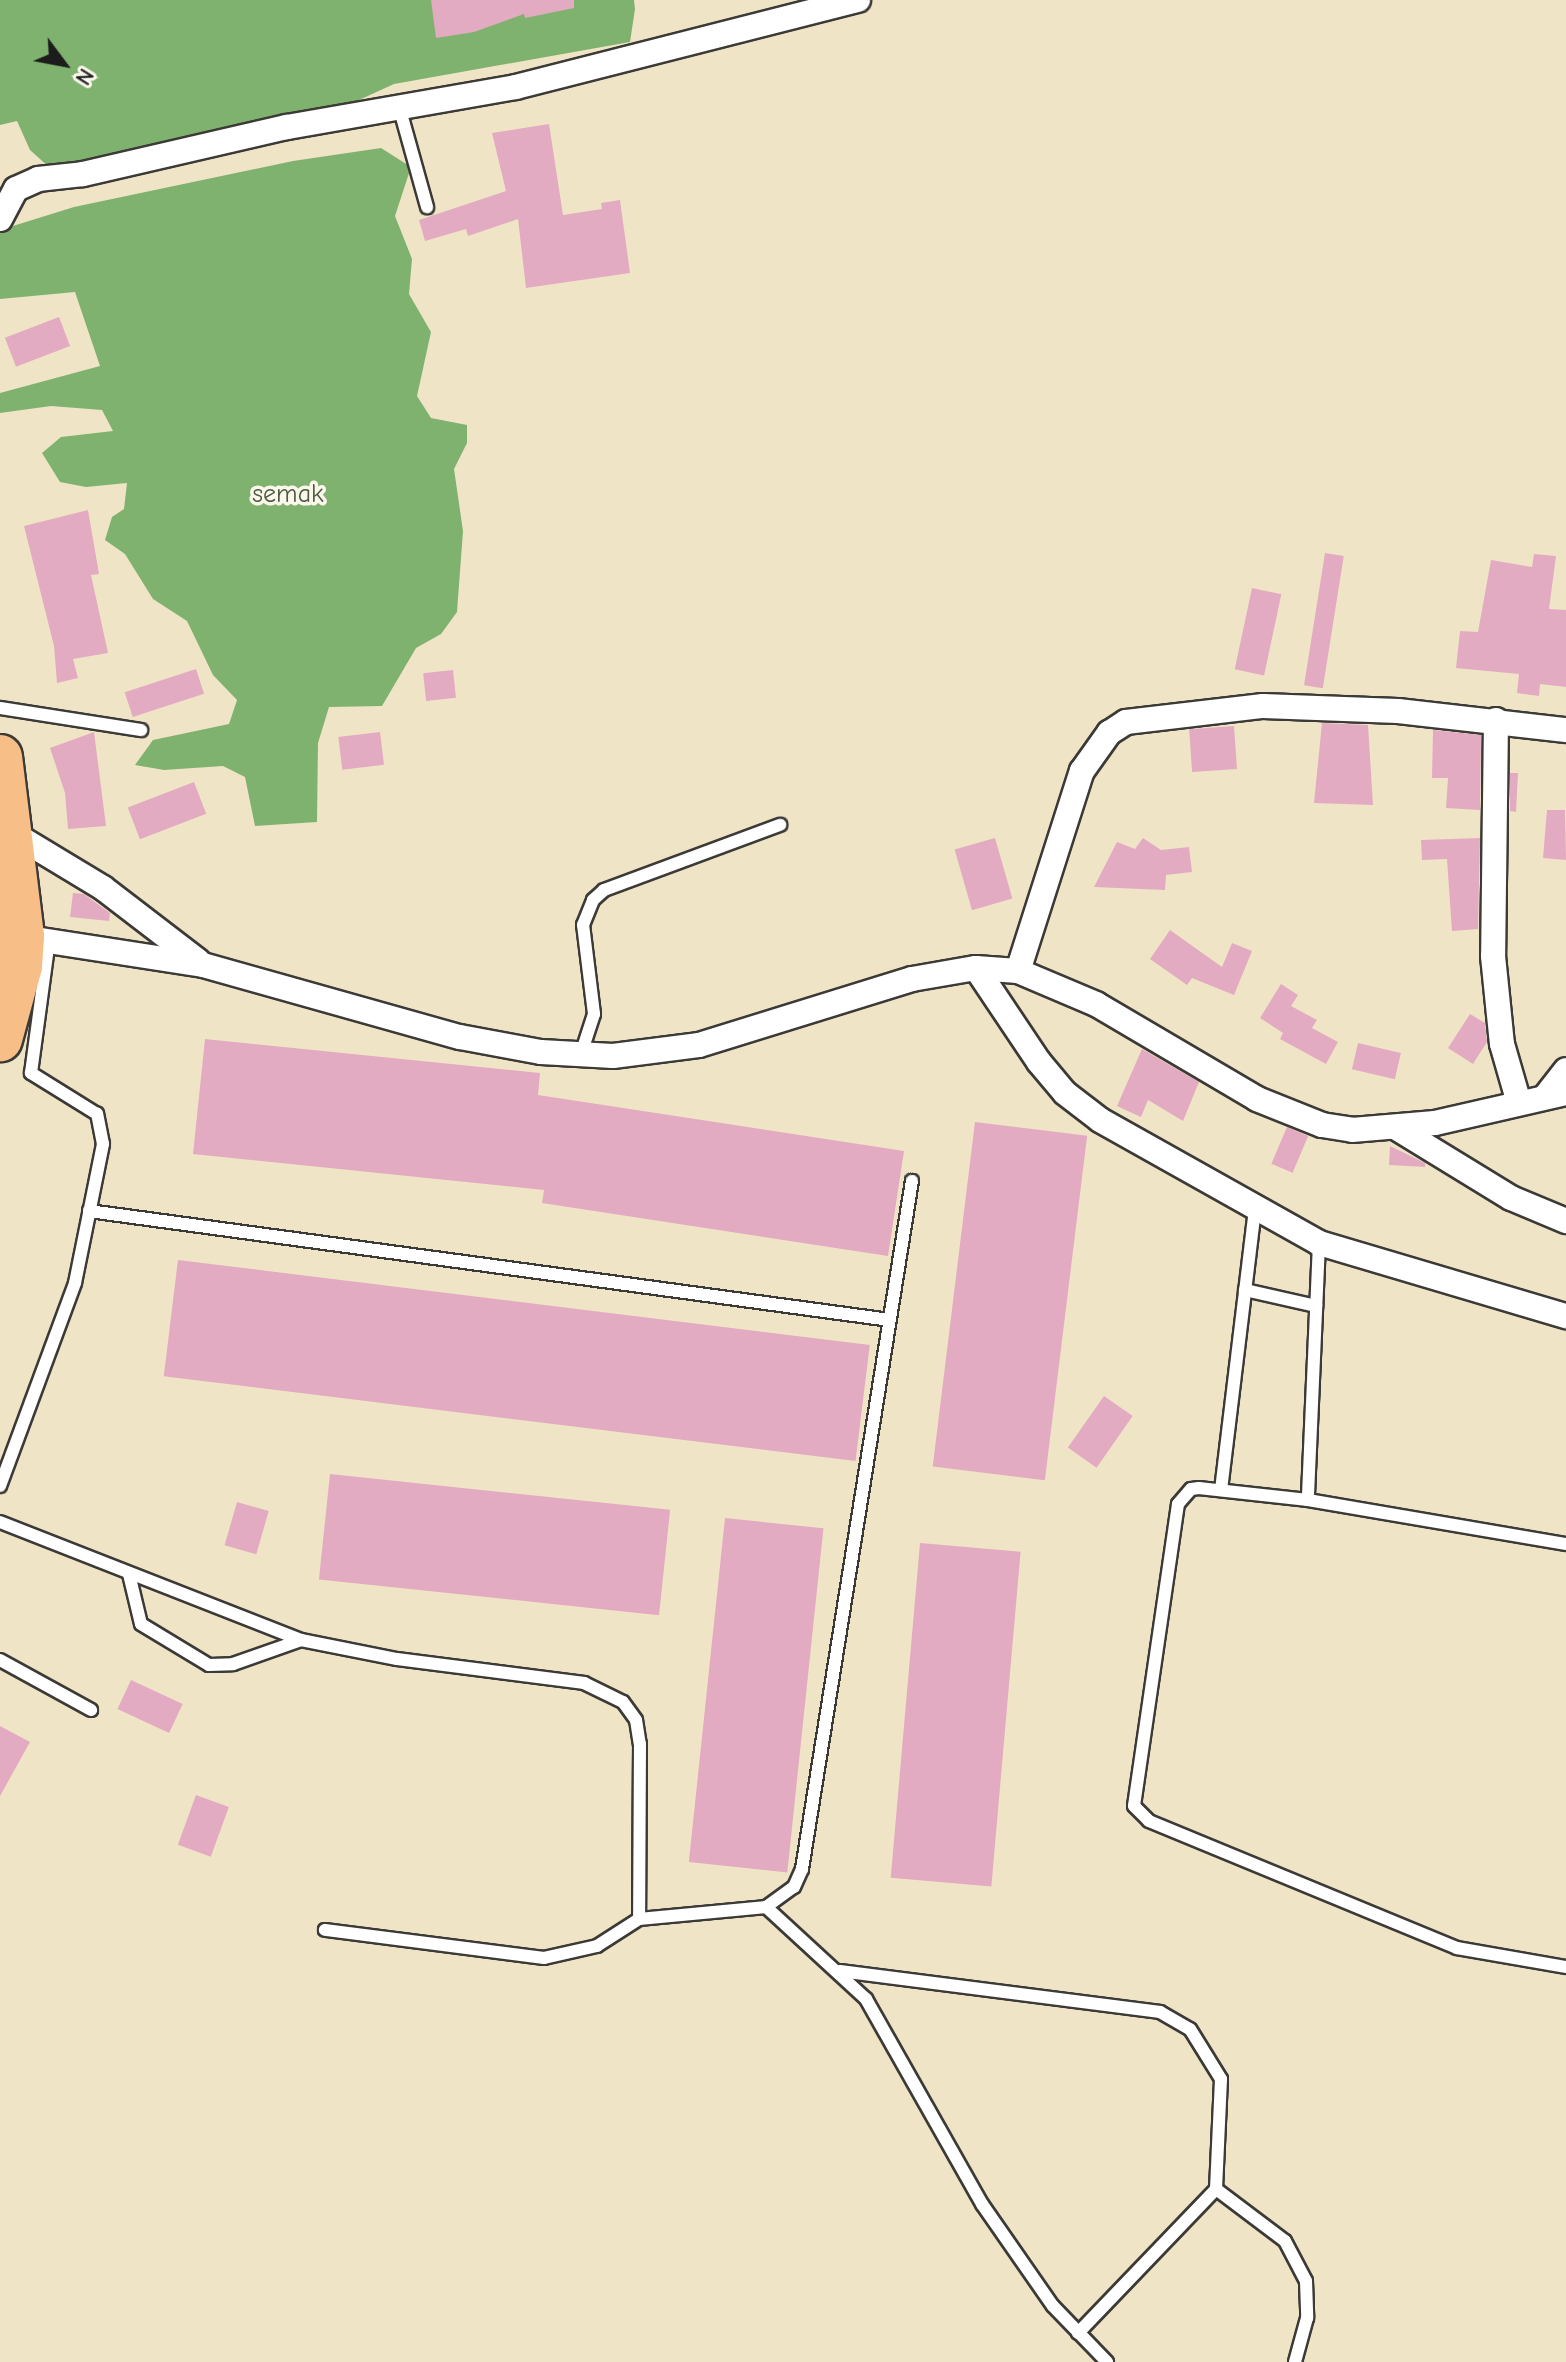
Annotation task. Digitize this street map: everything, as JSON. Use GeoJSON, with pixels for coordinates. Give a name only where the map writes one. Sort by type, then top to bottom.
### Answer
{"type":"FeatureCollection","features":[{"type":"Feature","properties":{"kind":"highway"},"geometry":{"type":"LineString","coordinates":[[0,757],[12,833],[36,938],[20,966],[0,1039]]}},
{"type":"Feature","properties":{"kind":"street"},"geometry":{"type":"LineString","coordinates":[[0,219],[16,189],[38,179],[104,170],[287,127],[400,110],[646,57],[858,0]]}},
{"type":"Feature","properties":{"kind":"street"},"geometry":{"type":"LineString","coordinates":[[1018,971],[1082,771],[1109,733],[1126,722],[1263,706],[1496,720],[1566,730]]}},
{"type":"Feature","properties":{"kind":"street"},"geometry":{"type":"LineString","coordinates":[[1496,720],[1493,956],[1502,1044],[1519,1103]]}},
{"type":"Feature","properties":{"kind":"street"},"geometry":{"type":"LineString","coordinates":[[12,833],[103,888],[203,965]]}},
{"type":"Feature","properties":{"kind":"street"},"geometry":{"type":"LineString","coordinates":[[36,938],[203,965],[460,1037],[613,1056],[699,1045],[912,979],[976,968],[1018,971],[1096,1004],[1288,1114],[1352,1130],[1473,1116],[1556,1095],[1566,1070]]}},
{"type":"Feature","properties":{"kind":"street"},"geometry":{"type":"LineString","coordinates":[[976,968],[1065,1093],[1100,1120],[1319,1243],[1566,1316]]}},
{"type":"Feature","properties":{"kind":"street"},"geometry":{"type":"LineString","coordinates":[[1395,1127],[1511,1198],[1566,1221]]}},
{"type":"Feature","properties":{"kind":"lane"},"geometry":{"type":"LineString","coordinates":[[400,110],[427,207]]}},
{"type":"Feature","properties":{"kind":"lane"},"geometry":{"type":"LineString","coordinates":[[0,708],[141,730]]}},
{"type":"Feature","properties":{"kind":"lane"},"geometry":{"type":"LineString","coordinates":[[581,1054],[594,1014],[583,925],[593,900],[604,890],[780,825]]}},
{"type":"Feature","properties":{"kind":"lane"},"geometry":{"type":"LineString","coordinates":[[0,1486],[55,1343],[103,1144],[97,1114],[42,1082],[30,1066],[36,938]]}},
{"type":"Feature","properties":{"kind":"lane"},"geometry":{"type":"LineString","coordinates":[[325,1930],[544,1958],[597,1946],[639,1919],[766,1907],[794,1887],[802,1869],[912,1181]]}},
{"type":"Feature","properties":{"kind":"lane"},"geometry":{"type":"LineString","coordinates":[[1221,1490],[1255,1209]]}},
{"type":"Feature","properties":{"kind":"lane"},"geometry":{"type":"LineString","coordinates":[[89,1211],[890,1320]]}},
{"type":"Feature","properties":{"kind":"lane"},"geometry":{"type":"LineString","coordinates":[[1308,1500],[1319,1243]]}},
{"type":"Feature","properties":{"kind":"lane"},"geometry":{"type":"LineString","coordinates":[[1245,1290],[1316,1306]]}},
{"type":"Feature","properties":{"kind":"lane"},"geometry":{"type":"LineString","coordinates":[[1566,1544],[1308,1500],[1191,1489],[1178,1504],[1133,1796],[1140,1816],[1457,1948],[1566,1967]]}},
{"type":"Feature","properties":{"kind":"lane"},"geometry":{"type":"LineString","coordinates":[[0,1522],[301,1640],[397,1659],[584,1683],[623,1702],[636,1720],[640,1744],[639,1919]]}},
{"type":"Feature","properties":{"kind":"lane"},"geometry":{"type":"LineString","coordinates":[[129,1574],[141,1624],[209,1665],[233,1664],[301,1640]]}},
{"type":"Feature","properties":{"kind":"lane"},"geometry":{"type":"LineString","coordinates":[[0,1660],[91,1710]]}},
{"type":"Feature","properties":{"kind":"lane"},"geometry":{"type":"LineString","coordinates":[[766,1907],[840,1971],[880,2020],[944,2144],[982,2204],[1078,2333],[1107,2362]]}},
{"type":"Feature","properties":{"kind":"lane"},"geometry":{"type":"LineString","coordinates":[[840,1971],[1160,2012],[1190,2029],[1221,2079],[1216,2189],[1078,2333]]}},
{"type":"Feature","properties":{"kind":"lane"},"geometry":{"type":"LineString","coordinates":[[1216,2189],[1285,2241],[1299,2262],[1310,2300],[1295,2362]]}},
{"type":"Feature","properties":{"kind":"green space"},"geometry":{"type":"Polygon","coordinates":[[[0,0],[634,0],[635,9],[630,42],[394,84],[324,116],[60,177],[30,150],[17,121],[0,125],[0,0]]]}},
{"type":"Feature","properties":{"kind":"green space","name":"semak"},"geometry":{"type":"Polygon","coordinates":[[[381,148],[411,167],[395,216],[412,259],[409,294],[431,332],[417,396],[431,418],[467,425],[467,443],[454,469],[463,531],[457,612],[441,634],[416,648],[382,706],[329,707],[318,743],[317,822],[255,826],[245,777],[223,766],[164,770],[135,765],[153,740],[229,724],[237,700],[213,675],[187,621],[153,599],[125,554],[105,540],[112,517],[124,509],[127,483],[86,487],[60,482],[42,453],[61,437],[113,431],[102,410],[51,406],[0,413],[0,393],[100,366],[75,292],[0,299],[0,230],[74,207],[293,161],[381,148]]]}},
{"type":"Feature","properties":{"kind":"building"},"geometry":{"type":"Polygon","coordinates":[[[431,0],[574,0],[574,8],[525,18],[524,14],[474,32],[436,38],[431,0]]]}},
{"type":"Feature","properties":{"kind":"building"},"geometry":{"type":"Polygon","coordinates":[[[549,124],[563,215],[602,209],[601,203],[620,200],[630,273],[526,288],[518,219],[468,236],[466,229],[425,241],[419,220],[506,191],[492,133],[549,124]]]}},
{"type":"Feature","properties":{"kind":"building"},"geometry":{"type":"Polygon","coordinates":[[[59,317],[70,346],[16,367],[5,338],[59,317]]]}},
{"type":"Feature","properties":{"kind":"building"},"geometry":{"type":"Polygon","coordinates":[[[88,510],[99,574],[91,575],[108,653],[73,659],[78,678],[57,683],[54,646],[24,526],[88,510]]]}},
{"type":"Feature","properties":{"kind":"building"},"geometry":{"type":"Polygon","coordinates":[[[1325,553],[1344,556],[1323,688],[1304,685],[1325,553]]]}},
{"type":"Feature","properties":{"kind":"building"},"geometry":{"type":"Polygon","coordinates":[[[1534,554],[1556,556],[1549,609],[1566,610],[1566,687],[1540,684],[1539,696],[1517,693],[1519,674],[1456,668],[1460,631],[1478,632],[1491,560],[1532,567],[1534,554]]]}},
{"type":"Feature","properties":{"kind":"building"},"geometry":{"type":"Polygon","coordinates":[[[1252,588],[1281,594],[1264,675],[1235,669],[1252,588]]]}},
{"type":"Feature","properties":{"kind":"building"},"geometry":{"type":"Polygon","coordinates":[[[196,669],[204,694],[133,717],[125,692],[196,669]]]}},
{"type":"Feature","properties":{"kind":"building"},"geometry":{"type":"Polygon","coordinates":[[[453,670],[456,698],[426,701],[423,673],[453,670]]]}},
{"type":"Feature","properties":{"kind":"building"},"geometry":{"type":"Polygon","coordinates":[[[1322,723],[1368,725],[1373,805],[1314,803],[1322,723]]]}},
{"type":"Feature","properties":{"kind":"building"},"geometry":{"type":"Polygon","coordinates":[[[1234,726],[1237,769],[1192,772],[1189,729],[1234,726]]]}},
{"type":"Feature","properties":{"kind":"building"},"geometry":{"type":"Polygon","coordinates":[[[1433,730],[1481,735],[1480,810],[1446,808],[1448,778],[1432,778],[1433,730]]]}},
{"type":"Feature","properties":{"kind":"building"},"geometry":{"type":"Polygon","coordinates":[[[94,732],[106,826],[68,829],[65,793],[50,748],[94,732]]]}},
{"type":"Feature","properties":{"kind":"building"},"geometry":{"type":"Polygon","coordinates":[[[380,732],[384,765],[342,770],[338,737],[380,732]]]}},
{"type":"Feature","properties":{"kind":"building"},"geometry":{"type":"Polygon","coordinates":[[[1510,773],[1518,773],[1516,812],[1510,811],[1510,773]]]}},
{"type":"Feature","properties":{"kind":"building"},"geometry":{"type":"Polygon","coordinates":[[[194,782],[206,814],[140,839],[128,807],[194,782]]]}},
{"type":"Feature","properties":{"kind":"building"},"geometry":{"type":"Polygon","coordinates":[[[1547,810],[1565,810],[1566,860],[1543,858],[1547,810]]]}},
{"type":"Feature","properties":{"kind":"building"},"geometry":{"type":"Polygon","coordinates":[[[995,838],[1012,899],[972,910],[955,850],[995,838]]]}},
{"type":"Feature","properties":{"kind":"building"},"geometry":{"type":"Polygon","coordinates":[[[1143,838],[1161,850],[1189,847],[1192,872],[1166,875],[1165,890],[1094,887],[1117,842],[1135,849],[1143,838]]]}},
{"type":"Feature","properties":{"kind":"building"},"geometry":{"type":"Polygon","coordinates":[[[1480,838],[1478,929],[1452,931],[1447,859],[1422,860],[1421,840],[1480,838]]]}},
{"type":"Feature","properties":{"kind":"building"},"geometry":{"type":"Polygon","coordinates":[[[73,893],[84,894],[110,913],[109,921],[70,917],[73,893]]]}},
{"type":"Feature","properties":{"kind":"building"},"geometry":{"type":"Polygon","coordinates":[[[1170,930],[1222,967],[1232,943],[1252,951],[1234,995],[1192,978],[1187,985],[1150,959],[1170,930]]]}},
{"type":"Feature","properties":{"kind":"building"},"geometry":{"type":"Polygon","coordinates":[[[1281,984],[1298,995],[1291,1006],[1317,1020],[1312,1028],[1338,1042],[1326,1064],[1280,1039],[1283,1033],[1260,1018],[1281,984]]]}},
{"type":"Feature","properties":{"kind":"building"},"geometry":{"type":"Polygon","coordinates":[[[1470,1014],[1485,1023],[1487,1042],[1473,1064],[1448,1048],[1470,1014]]]}},
{"type":"Feature","properties":{"kind":"building"},"geometry":{"type":"Polygon","coordinates":[[[205,1039],[540,1073],[538,1095],[904,1151],[888,1256],[542,1203],[544,1190],[193,1154],[205,1039]]]}},
{"type":"Feature","properties":{"kind":"building"},"geometry":{"type":"Polygon","coordinates":[[[1358,1043],[1401,1053],[1395,1079],[1352,1069],[1358,1043]]]}},
{"type":"Feature","properties":{"kind":"building"},"geometry":{"type":"Polygon","coordinates":[[[1142,1049],[1199,1082],[1183,1121],[1148,1100],[1141,1117],[1117,1106],[1142,1049]]]}},
{"type":"Feature","properties":{"kind":"building"},"geometry":{"type":"Polygon","coordinates":[[[975,1122],[1087,1136],[1045,1480],[933,1466],[975,1122]]]}},
{"type":"Feature","properties":{"kind":"building"},"geometry":{"type":"Polygon","coordinates":[[[1287,1127],[1308,1136],[1293,1173],[1271,1164],[1287,1127]]]}},
{"type":"Feature","properties":{"kind":"building"},"geometry":{"type":"Polygon","coordinates":[[[1390,1146],[1425,1163],[1425,1167],[1389,1165],[1390,1146]]]}},
{"type":"Feature","properties":{"kind":"building"},"geometry":{"type":"Polygon","coordinates":[[[178,1260],[870,1345],[856,1461],[164,1376],[178,1260]]]}},
{"type":"Feature","properties":{"kind":"building"},"geometry":{"type":"Polygon","coordinates":[[[1104,1396],[1133,1416],[1097,1468],[1068,1448],[1104,1396]]]}},
{"type":"Feature","properties":{"kind":"building"},"geometry":{"type":"Polygon","coordinates":[[[330,1474],[670,1510],[659,1615],[319,1579],[330,1474]]]}},
{"type":"Feature","properties":{"kind":"building"},"geometry":{"type":"Polygon","coordinates":[[[237,1502],[269,1511],[256,1554],[225,1545],[237,1502]]]}},
{"type":"Feature","properties":{"kind":"building"},"geometry":{"type":"Polygon","coordinates":[[[725,1518],[823,1528],[787,1872],[689,1862],[725,1518]]]}},
{"type":"Feature","properties":{"kind":"building"},"geometry":{"type":"Polygon","coordinates":[[[920,1543],[1021,1552],[991,1887],[891,1878],[920,1543]]]}},
{"type":"Feature","properties":{"kind":"building"},"geometry":{"type":"Polygon","coordinates":[[[131,1680],[183,1704],[169,1733],[117,1709],[131,1680]]]}},
{"type":"Feature","properties":{"kind":"building"},"geometry":{"type":"Polygon","coordinates":[[[0,1726],[30,1742],[0,1796],[0,1726]]]}},
{"type":"Feature","properties":{"kind":"building"},"geometry":{"type":"Polygon","coordinates":[[[196,1795],[229,1807],[211,1857],[178,1845],[196,1795]]]}}]}
